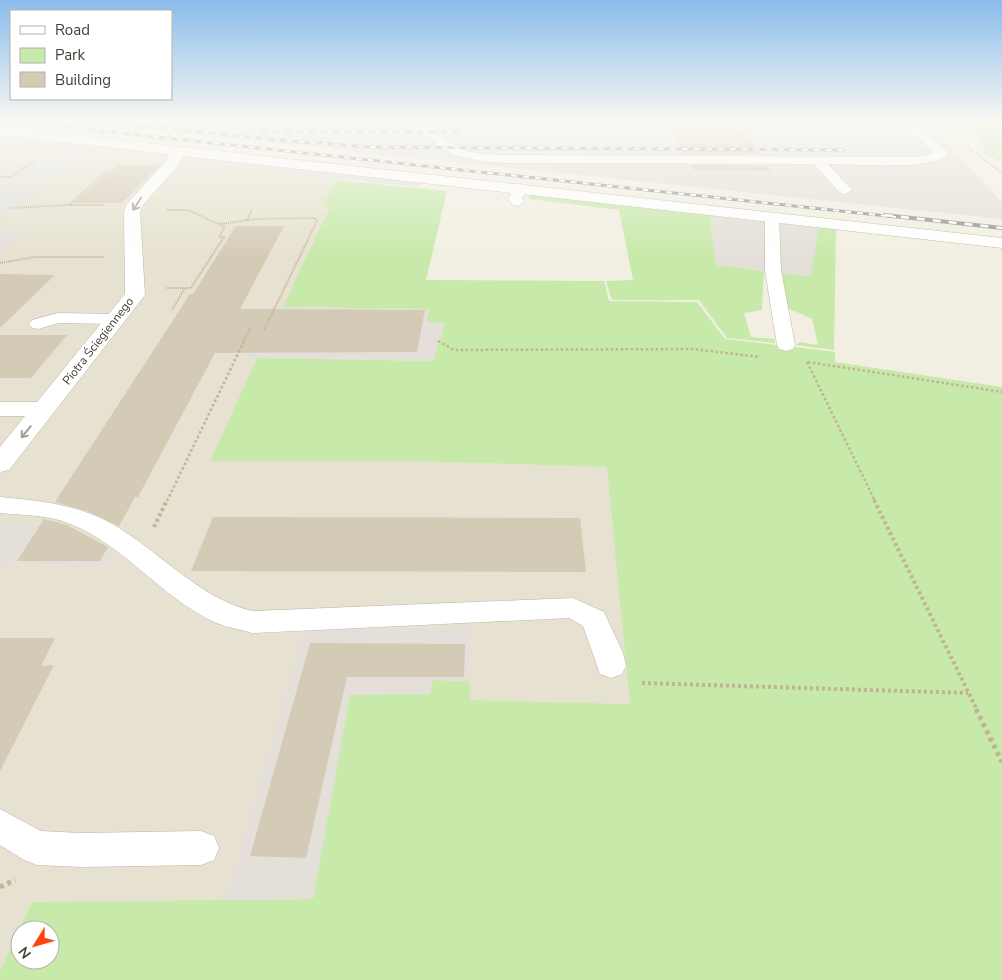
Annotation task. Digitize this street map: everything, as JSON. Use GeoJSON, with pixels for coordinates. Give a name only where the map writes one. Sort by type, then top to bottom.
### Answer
{"type":"FeatureCollection","features":[{"type":"Feature","properties":{"kind":"street","name":"Piotra Ściegiennego"},"geometry":{"type":"LineString","coordinates":[[0,464],[135,295],[132,212],[134,206],[170,167]]}},
{"type":"Feature","properties":{"kind":"street"},"geometry":{"type":"LineString","coordinates":[[295,167],[520,195],[772,217],[1002,242]]}},
{"type":"Feature","properties":{"kind":"street"},"geometry":{"type":"LineString","coordinates":[[0,409],[44,409]]}},
{"type":"Feature","properties":{"kind":"lane"},"geometry":{"type":"LineString","coordinates":[[823,167],[845,190]]}},
{"type":"Feature","properties":{"kind":"lane"},"geometry":{"type":"LineString","coordinates":[[772,217],[773,270],[786,345]]}},
{"type":"Feature","properties":{"kind":"lane"},"geometry":{"type":"LineString","coordinates":[[38,324],[58,318],[115,319]]}},
{"type":"Feature","properties":{"kind":"lane"},"geometry":{"type":"LineString","coordinates":[[0,505],[46,509],[85,520],[123,542],[177,584],[221,613],[252,622],[573,608],[594,619],[609,659]]}},
{"type":"Feature","properties":{"kind":"lane"},"geometry":{"type":"LineString","coordinates":[[0,826],[37,848],[81,850],[201,848]]}},
{"type":"Feature","properties":{"kind":"path"},"geometry":{"type":"LineString","coordinates":[[69,205],[112,167]]}},
{"type":"Feature","properties":{"kind":"path"},"geometry":{"type":"LineString","coordinates":[[10,208],[69,205],[112,206]]}},
{"type":"Feature","properties":{"kind":"path"},"geometry":{"type":"LineString","coordinates":[[247,220],[252,210]]}},
{"type":"Feature","properties":{"kind":"path"},"geometry":{"type":"LineString","coordinates":[[220,224],[234,220],[314,218],[317,221],[264,330]]}},
{"type":"Feature","properties":{"kind":"path"},"geometry":{"type":"LineString","coordinates":[[0,263],[35,257],[134,258]]}},
{"type":"Feature","properties":{"kind":"path"},"geometry":{"type":"LineString","coordinates":[[162,288],[185,288]]}},
{"type":"Feature","properties":{"kind":"path"},"geometry":{"type":"LineString","coordinates":[[140,555],[251,327]]}},
{"type":"Feature","properties":{"kind":"path"},"geometry":{"type":"LineString","coordinates":[[438,341],[454,350],[693,349],[769,358]]}},
{"type":"Feature","properties":{"kind":"path"},"geometry":{"type":"LineString","coordinates":[[786,345],[807,362],[1002,762]]}},
{"type":"Feature","properties":{"kind":"path"},"geometry":{"type":"LineString","coordinates":[[798,361],[1002,392]]}},
{"type":"Feature","properties":{"kind":"path"},"geometry":{"type":"LineString","coordinates":[[609,659],[634,654],[637,683],[968,693]]}},
{"type":"Feature","properties":{"kind":"shaded area"},"geometry":{"type":"Polygon","coordinates":[[[0,167],[228,167],[337,178],[322,206],[331,207],[283,307],[277,307],[252,358],[257,358],[210,461],[408,461],[608,467],[630,704],[471,700],[469,681],[471,628],[303,627],[225,900],[32,902],[24,920],[10,920],[10,949],[0,971],[0,564],[108,567],[116,551],[75,532],[0,547],[0,167]]]}},
{"type":"Feature","properties":{"kind":"shaded area"},"geometry":{"type":"Polygon","coordinates":[[[28,167],[70,167],[0,221],[0,178],[14,178],[10,183],[21,182],[28,177],[14,176],[28,167]]]}},
{"type":"Feature","properties":{"kind":"shaded area"},"geometry":{"type":"Polygon","coordinates":[[[226,167],[311,167],[424,179],[417,187],[226,167]]]}},
{"type":"Feature","properties":{"kind":"shaded area"},"geometry":{"type":"Polygon","coordinates":[[[500,167],[969,167],[1002,202],[1002,219],[500,167]]]}},
{"type":"Feature","properties":{"kind":"shaded area"},"geometry":{"type":"Polygon","coordinates":[[[712,213],[819,225],[812,277],[716,265],[711,226],[712,213]]]}},
{"type":"Feature","properties":{"kind":"shaded area"},"geometry":{"type":"Polygon","coordinates":[[[24,229],[0,255],[0,230],[24,229]]]}},
{"type":"Feature","properties":{"kind":"shaded area"},"geometry":{"type":"Polygon","coordinates":[[[277,307],[429,309],[445,323],[433,361],[251,358],[277,307]]]}},
{"type":"Feature","properties":{"kind":"shaded area"},"geometry":{"type":"Polygon","coordinates":[[[0,521],[75,532],[116,551],[108,567],[0,564],[0,521]]]}},
{"type":"Feature","properties":{"kind":"shaded area"},"geometry":{"type":"Polygon","coordinates":[[[303,627],[471,628],[469,681],[432,680],[430,694],[350,696],[313,899],[225,900],[303,627]]]}},
{"type":"Feature","properties":{"kind":"green space"},"geometry":{"type":"Polygon","coordinates":[[[336,180],[447,191],[426,280],[604,281],[609,301],[697,302],[725,339],[835,352],[835,362],[1002,387],[1002,980],[0,980],[0,971],[10,949],[10,970],[60,970],[60,920],[24,920],[32,902],[313,899],[350,695],[430,694],[432,680],[469,681],[471,700],[630,704],[607,467],[408,461],[210,461],[257,358],[433,361],[445,323],[427,322],[429,309],[283,307],[330,207],[322,207],[336,180]]]}},
{"type":"Feature","properties":{"kind":"green space"},"geometry":{"type":"Polygon","coordinates":[[[533,193],[712,213],[711,226],[716,265],[764,271],[762,310],[744,313],[751,337],[774,339],[775,343],[727,338],[699,300],[612,300],[606,281],[633,280],[619,210],[529,199],[529,196],[533,193]]]}},
{"type":"Feature","properties":{"kind":"green space"},"geometry":{"type":"Polygon","coordinates":[[[819,225],[836,227],[834,350],[796,345],[800,342],[818,345],[812,319],[788,308],[782,273],[811,277],[819,225]]]}},
{"type":"Feature","properties":{"kind":"building"},"geometry":{"type":"Polygon","coordinates":[[[115,167],[158,167],[122,203],[73,203],[115,167]]]}},
{"type":"Feature","properties":{"kind":"building"},"geometry":{"type":"Polygon","coordinates":[[[691,167],[768,167],[771,171],[692,170],[691,167]]]}},
{"type":"Feature","properties":{"kind":"building"},"geometry":{"type":"Polygon","coordinates":[[[236,226],[284,226],[240,309],[425,310],[417,352],[215,353],[138,497],[135,497],[119,526],[87,511],[55,502],[190,294],[193,294],[236,226]]]}},
{"type":"Feature","properties":{"kind":"building"},"geometry":{"type":"Polygon","coordinates":[[[0,274],[55,275],[0,328],[0,274]]]}},
{"type":"Feature","properties":{"kind":"building"},"geometry":{"type":"Polygon","coordinates":[[[0,335],[67,335],[31,378],[0,378],[0,335]]]}},
{"type":"Feature","properties":{"kind":"building"},"geometry":{"type":"Polygon","coordinates":[[[213,517],[580,518],[586,572],[191,571],[213,517]]]}},
{"type":"Feature","properties":{"kind":"building"},"geometry":{"type":"Polygon","coordinates":[[[44,519],[67,525],[108,547],[100,561],[17,561],[44,519]]]}},
{"type":"Feature","properties":{"kind":"building"},"geometry":{"type":"Polygon","coordinates":[[[0,638],[55,638],[41,666],[54,665],[0,771],[0,638]]]}},
{"type":"Feature","properties":{"kind":"building"},"geometry":{"type":"Polygon","coordinates":[[[310,643],[465,644],[464,677],[347,677],[306,858],[250,856],[310,643]]]}},
{"type":"Feature","properties":{"kind":"railway"},"geometry":{"type":"LineString","coordinates":[[432,167],[896,217]]}},
{"type":"Feature","properties":{"kind":"railway"},"geometry":{"type":"LineString","coordinates":[[885,215],[1002,228]]}}]}
